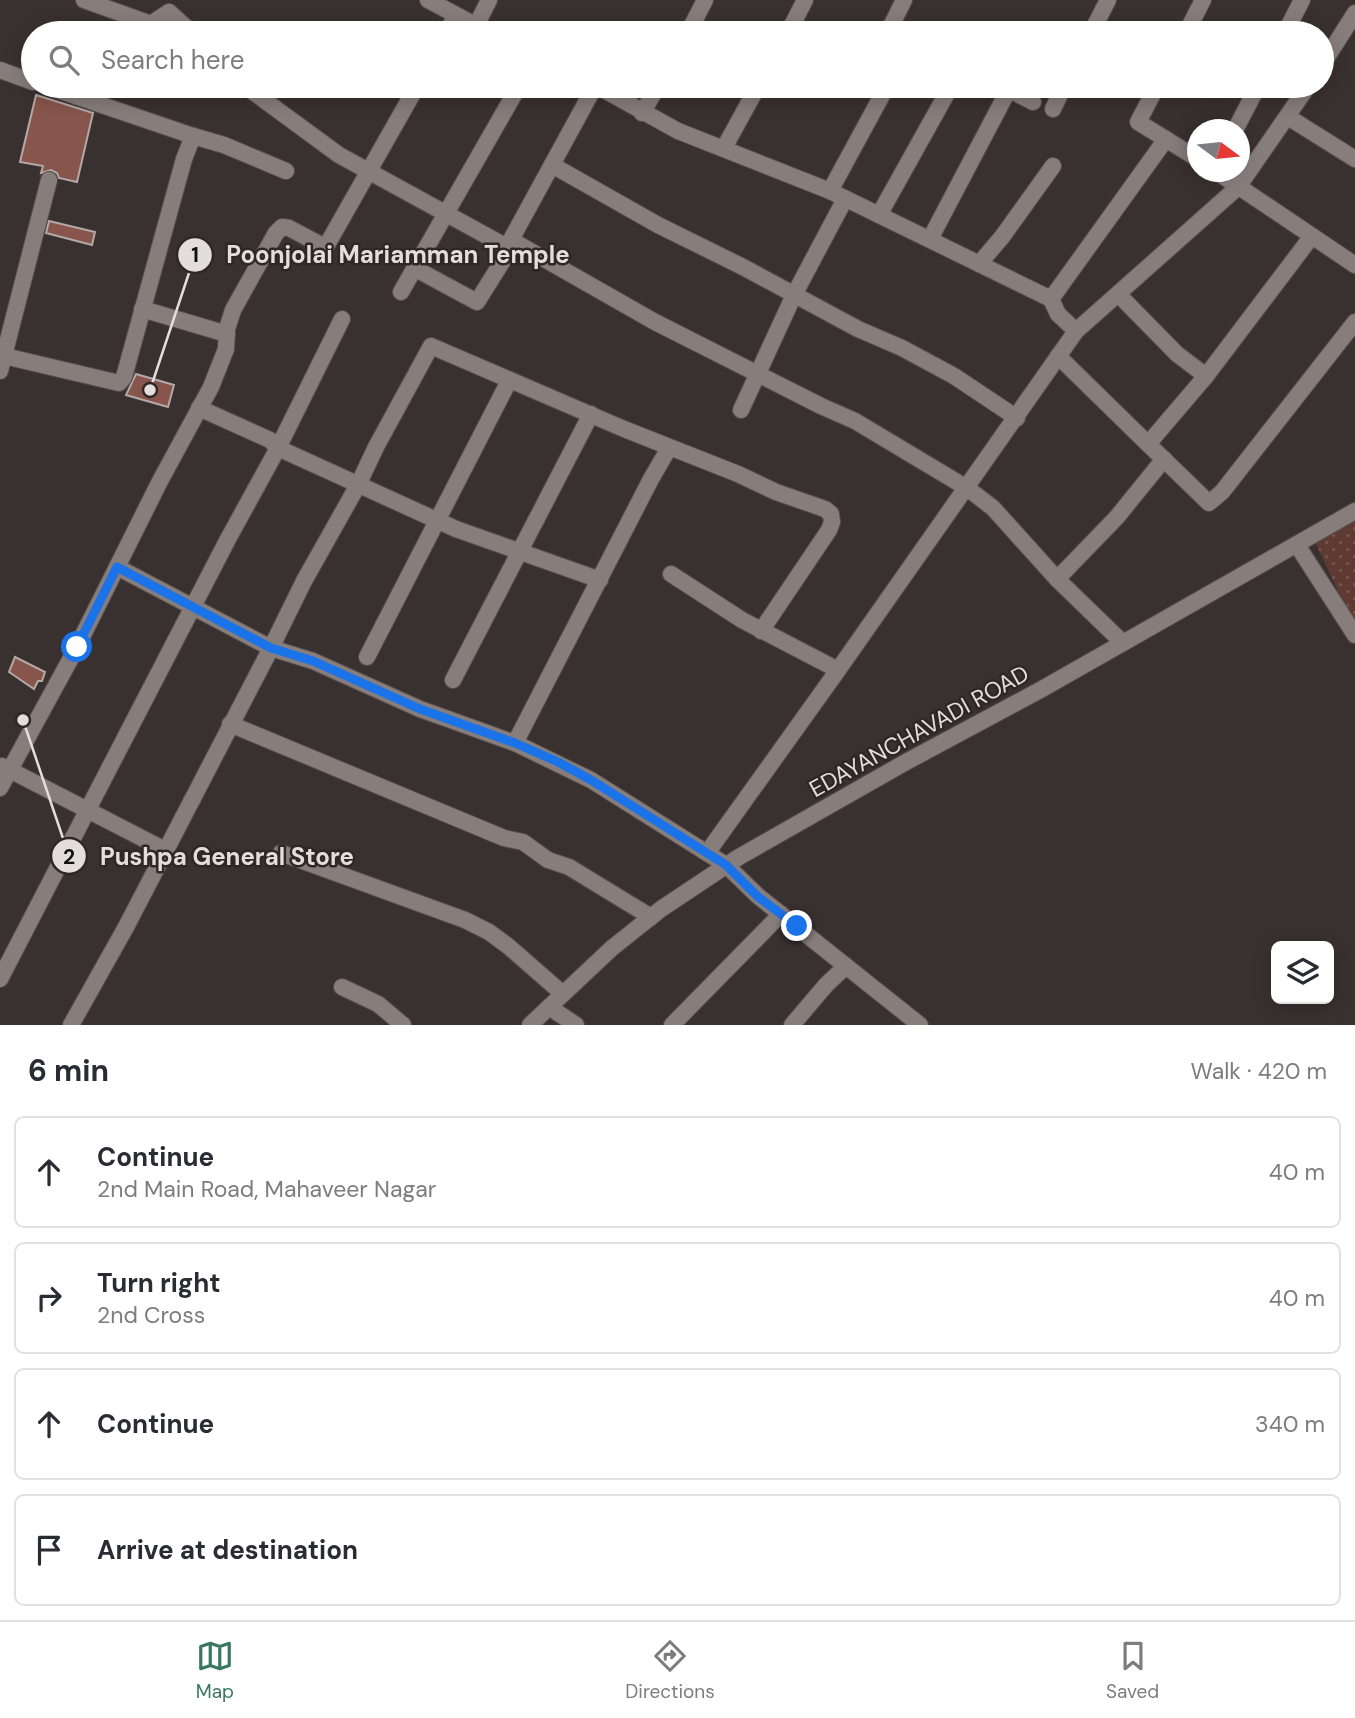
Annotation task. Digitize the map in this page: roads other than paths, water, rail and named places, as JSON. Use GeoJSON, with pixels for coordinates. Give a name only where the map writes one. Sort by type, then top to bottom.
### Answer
{"type":"FeatureCollection","features":[{"type":"Feature","properties":{"kind":"street"},"geometry":{"type":"LineString","coordinates":[[85,0],[144,21]]}},
{"type":"Feature","properties":{"kind":"street"},"geometry":{"type":"LineString","coordinates":[[428,0],[466,21]]}},
{"type":"Feature","properties":{"kind":"street"},"geometry":{"type":"LineString","coordinates":[[485,21],[489,0]]}},
{"type":"Feature","properties":{"kind":"street"},"geometry":{"type":"LineString","coordinates":[[694,21],[705,0]]}},
{"type":"Feature","properties":{"kind":"street"},"geometry":{"type":"LineString","coordinates":[[794,21],[805,0]]}},
{"type":"Feature","properties":{"kind":"street"},"geometry":{"type":"LineString","coordinates":[[894,21],[904,0]]}},
{"type":"Feature","properties":{"kind":"street"},"geometry":{"type":"LineString","coordinates":[[1097,21],[1108,0]]}},
{"type":"Feature","properties":{"kind":"street"},"geometry":{"type":"LineString","coordinates":[[1192,21],[1203,0]]}},
{"type":"Feature","properties":{"kind":"street"},"geometry":{"type":"LineString","coordinates":[[1291,21],[1302,0]]}},
{"type":"Feature","properties":{"kind":"street"},"geometry":{"type":"LineString","coordinates":[[155,21],[170,6],[182,21]]}},
{"type":"Feature","properties":{"kind":"street"},"geometry":{"type":"LineString","coordinates":[[1334,46],[1355,13]]}},
{"type":"Feature","properties":{"kind":"street"},"geometry":{"type":"LineString","coordinates":[[453,21],[456,16]]}},
{"type":"Feature","properties":{"kind":"street"},"geometry":{"type":"LineString","coordinates":[[0,70],[21,78]]}},
{"type":"Feature","properties":{"kind":"street"},"geometry":{"type":"LineString","coordinates":[[81,98],[224,145],[286,171]]}},
{"type":"Feature","properties":{"kind":"street"},"geometry":{"type":"LineString","coordinates":[[262,98],[339,155],[368,172],[445,214],[509,243],[655,322],[855,421],[967,488],[992,508],[1123,643]]}},
{"type":"Feature","properties":{"kind":"street"},"geometry":{"type":"LineString","coordinates":[[0,788],[5,767],[71,658],[160,481],[211,387],[233,310],[276,233],[282,227],[289,228],[323,246],[328,243],[410,98]]}},
{"type":"Feature","properties":{"kind":"street"},"geometry":{"type":"LineString","coordinates":[[401,292],[512,98]]}},
{"type":"Feature","properties":{"kind":"street"},"geometry":{"type":"LineString","coordinates":[[414,268],[477,302],[502,262],[509,243],[589,98]]}},
{"type":"Feature","properties":{"kind":"street"},"geometry":{"type":"LineString","coordinates":[[616,98],[698,141],[724,148],[830,191],[1051,299],[1058,314],[1076,331]]}},
{"type":"Feature","properties":{"kind":"street"},"geometry":{"type":"LineString","coordinates":[[642,113],[651,98]]}},
{"type":"Feature","properties":{"kind":"street"},"geometry":{"type":"LineString","coordinates":[[724,148],[751,98]]}},
{"type":"Feature","properties":{"kind":"street"},"geometry":{"type":"LineString","coordinates":[[830,191],[880,98]]}},
{"type":"Feature","properties":{"kind":"street"},"geometry":{"type":"LineString","coordinates":[[879,215],[944,98]]}},
{"type":"Feature","properties":{"kind":"street"},"geometry":{"type":"LineString","coordinates":[[930,239],[1000,98]]}},
{"type":"Feature","properties":{"kind":"street"},"geometry":{"type":"LineString","coordinates":[[1025,98],[1033,102]]}},
{"type":"Feature","properties":{"kind":"street"},"geometry":{"type":"LineString","coordinates":[[1053,109],[1058,98]]}},
{"type":"Feature","properties":{"kind":"street"},"geometry":{"type":"LineString","coordinates":[[1151,98],[1138,122],[1187,152]]}},
{"type":"Feature","properties":{"kind":"street"},"geometry":{"type":"LineString","coordinates":[[1241,119],[1252,98]]}},
{"type":"Feature","properties":{"kind":"street"},"geometry":{"type":"LineString","coordinates":[[707,853],[1076,331],[1238,187],[1301,98]]}},
{"type":"Feature","properties":{"kind":"street"},"geometry":{"type":"LineString","coordinates":[[1289,117],[1355,159]]}},
{"type":"Feature","properties":{"kind":"street"},"geometry":{"type":"LineString","coordinates":[[49,180],[1,360],[119,383],[127,368],[184,159],[193,136]]}},
{"type":"Feature","properties":{"kind":"street"},"geometry":{"type":"LineString","coordinates":[[1051,299],[1166,139]]}},
{"type":"Feature","properties":{"kind":"street"},"geometry":{"type":"LineString","coordinates":[[552,165],[658,225],[954,376],[1017,418]]}},
{"type":"Feature","properties":{"kind":"street"},"geometry":{"type":"LineString","coordinates":[[979,264],[1053,166]]}},
{"type":"Feature","properties":{"kind":"street"},"geometry":{"type":"LineString","coordinates":[[1231,182],[1355,265]]}},
{"type":"Feature","properties":{"kind":"street"},"geometry":{"type":"LineString","coordinates":[[741,410],[794,295],[845,199]]}},
{"type":"Feature","properties":{"kind":"street"},"geometry":{"type":"LineString","coordinates":[[1148,444],[1206,376],[1312,236]]}},
{"type":"Feature","properties":{"kind":"street"},"geometry":{"type":"LineString","coordinates":[[1118,295],[1177,354],[1206,376]]}},
{"type":"Feature","properties":{"kind":"street"},"geometry":{"type":"LineString","coordinates":[[142,309],[226,341]]}},
{"type":"Feature","properties":{"kind":"street"},"geometry":{"type":"LineString","coordinates":[[0,979],[278,448],[342,319]]}},
{"type":"Feature","properties":{"kind":"street"},"geometry":{"type":"LineString","coordinates":[[1058,356],[1209,503],[1222,492],[1355,322]]}},
{"type":"Feature","properties":{"kind":"street"},"geometry":{"type":"LineString","coordinates":[[71,1025],[126,927],[304,581],[431,346],[669,448],[825,509],[831,514],[829,530],[761,631]]}},
{"type":"Feature","properties":{"kind":"street"},"geometry":{"type":"LineString","coordinates":[[367,657],[509,381]]}},
{"type":"Feature","properties":{"kind":"street"},"geometry":{"type":"LineString","coordinates":[[199,408],[270,440],[278,448],[436,521],[600,580]]}},
{"type":"Feature","properties":{"kind":"street"},"geometry":{"type":"LineString","coordinates":[[453,680],[591,414]]}},
{"type":"Feature","properties":{"kind":"street"},"geometry":{"type":"LineString","coordinates":[[515,743],[669,448]]}},
{"type":"Feature","properties":{"kind":"street"},"geometry":{"type":"LineString","coordinates":[[1058,579],[1117,517],[1164,459]]}},
{"type":"Feature","properties":{"kind":"street","name":"EDAYANCHAVADI ROAD"},"geometry":{"type":"LineString","coordinates":[[530,1025],[612,948],[651,917],[726,865],[1355,511]]}},
{"type":"Feature","properties":{"kind":"street"},"geometry":{"type":"LineString","coordinates":[[1297,545],[1355,635]]}},
{"type":"Feature","properties":{"kind":"street"},"geometry":{"type":"LineString","coordinates":[[117,567],[271,648],[313,661],[420,709],[515,743],[591,780],[726,865],[758,897],[846,966],[912,1023]]}},
{"type":"Feature","properties":{"kind":"street"},"geometry":{"type":"LineString","coordinates":[[671,574],[761,631],[838,670]]}},
{"type":"Feature","properties":{"kind":"street"},"geometry":{"type":"LineString","coordinates":[[230,724],[504,838],[523,842],[548,860],[569,867],[651,917]]}},
{"type":"Feature","properties":{"kind":"street"},"geometry":{"type":"LineString","coordinates":[[5,767],[164,850]]}},
{"type":"Feature","properties":{"kind":"street"},"geometry":{"type":"LineString","coordinates":[[281,853],[465,920],[489,932],[563,994]]}},
{"type":"Feature","properties":{"kind":"street"},"geometry":{"type":"LineString","coordinates":[[672,1025],[780,914]]}},
{"type":"Feature","properties":{"kind":"street"},"geometry":{"type":"LineString","coordinates":[[792,1025],[846,966]]}},
{"type":"Feature","properties":{"kind":"street"},"geometry":{"type":"LineString","coordinates":[[342,987],[378,1004],[403,1025]]}},
{"type":"Feature","properties":{"kind":"street"},"geometry":{"type":"LineString","coordinates":[[549,1007],[576,1025]]}},
{"type":"Feature","properties":{"kind":"place","name":"Poonjolai Mariamman Temple"},"geometry":{"type":"Point","coordinates":[150,390]}},
{"type":"Feature","properties":{"kind":"place","name":"Pushpa General Store"},"geometry":{"type":"Point","coordinates":[23,720]}}]}
